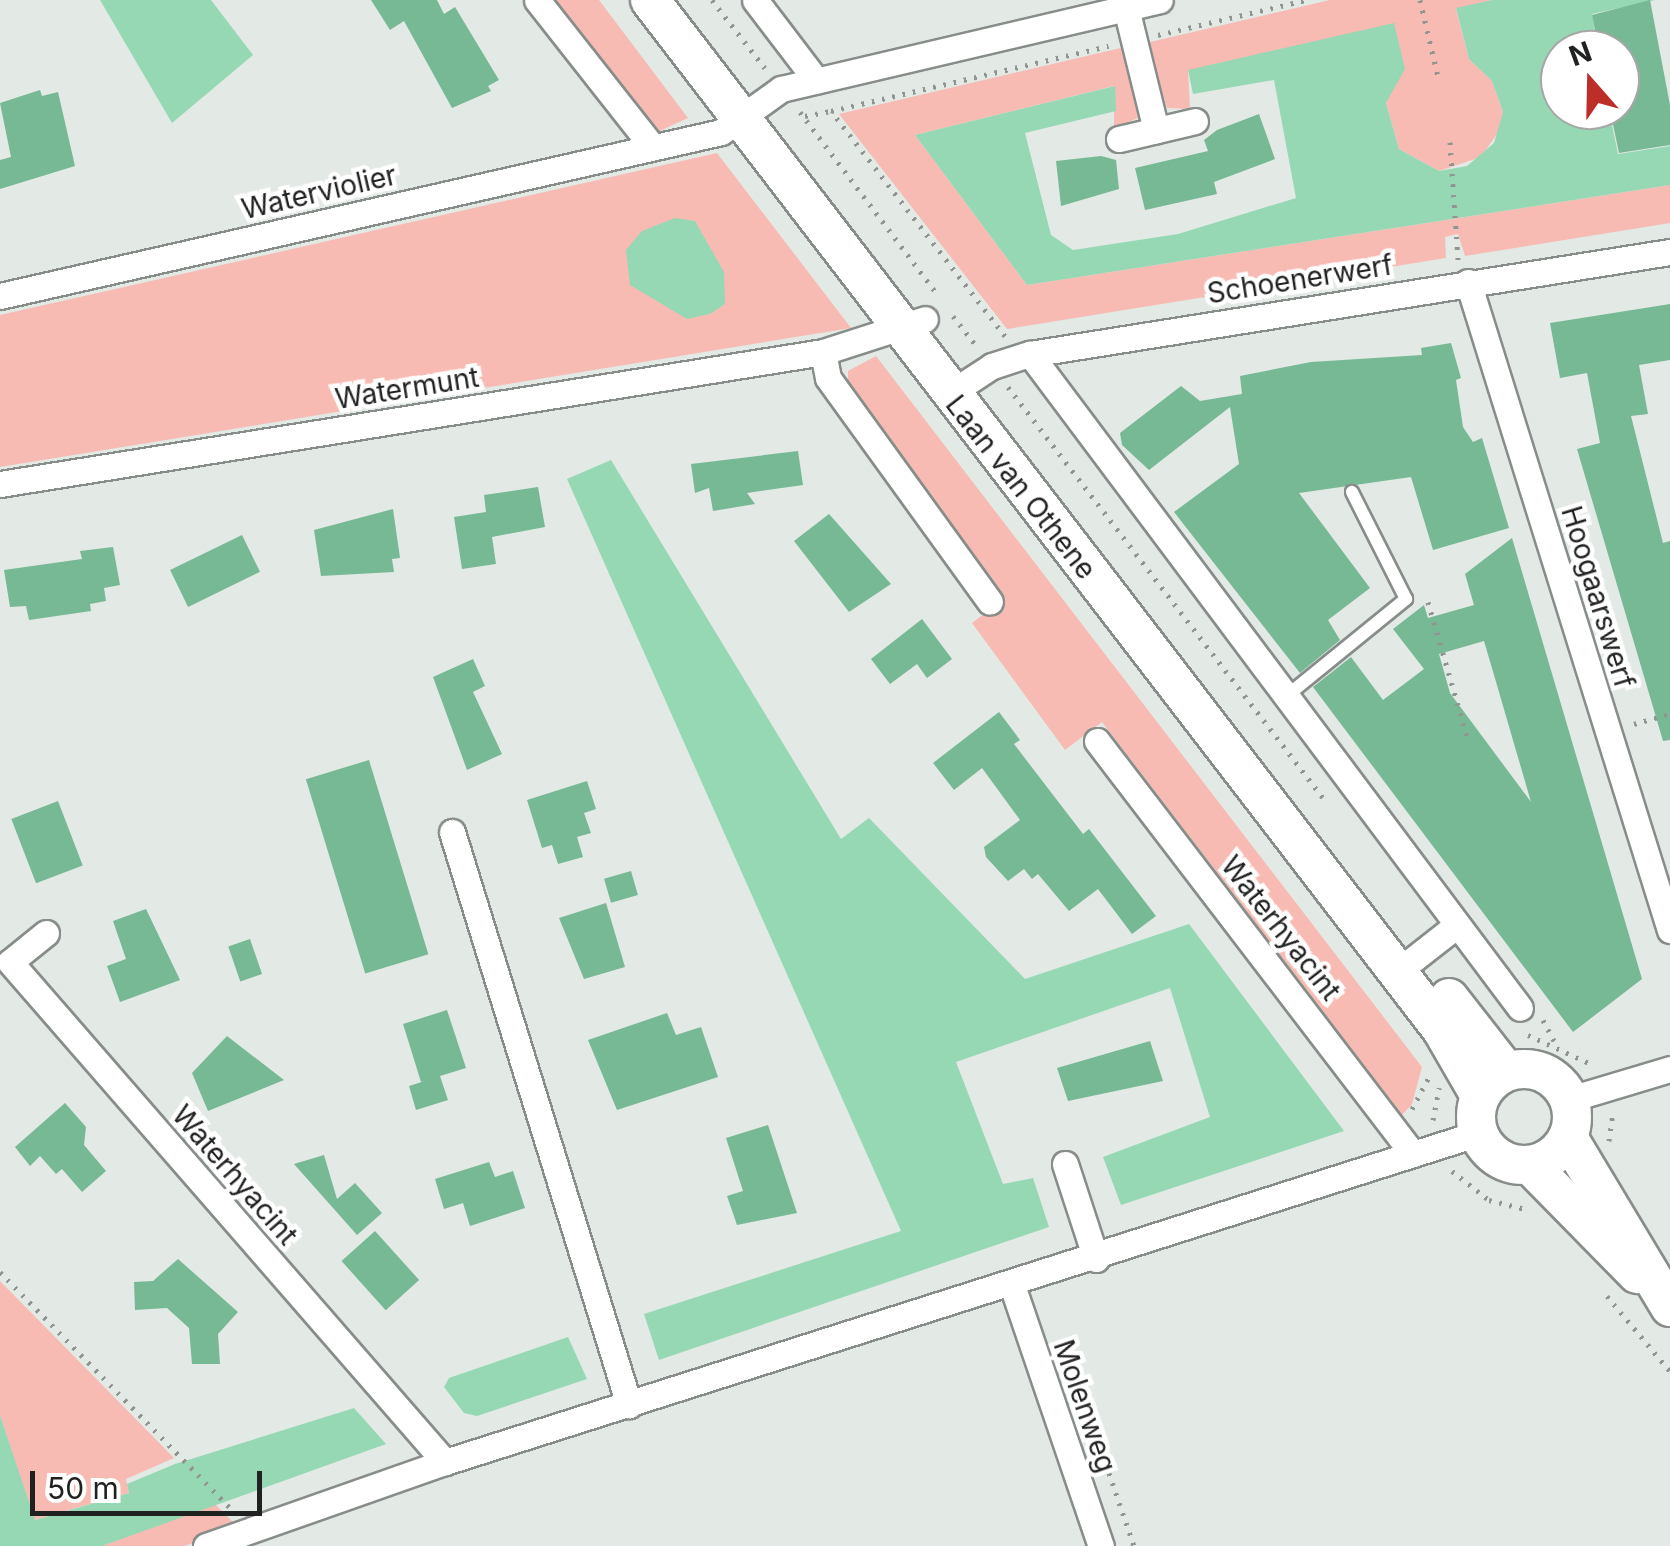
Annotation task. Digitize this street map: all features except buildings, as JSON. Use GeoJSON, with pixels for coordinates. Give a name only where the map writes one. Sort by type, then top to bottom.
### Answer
{"type":"FeatureCollection","features":[{"type":"Feature","properties":{"kind":"street"},"geometry":{"type":"LineString","coordinates":[[536,0],[652,146]]}},
{"type":"Feature","properties":{"kind":"street","name":"Laan van Othene"},"geometry":{"type":"LineString","coordinates":[[650,0],[760,104]]}},
{"type":"Feature","properties":{"kind":"street","name":"Laan van Othene"},"geometry":{"type":"LineString","coordinates":[[681,0],[760,104],[913,324],[970,380],[1407,964],[1458,1049],[1493,1082]]}},
{"type":"Feature","properties":{"kind":"street"},"geometry":{"type":"LineString","coordinates":[[755,0],[816,80]]}},
{"type":"Feature","properties":{"kind":"street","name":"Waterviolier"},"geometry":{"type":"LineString","coordinates":[[0,296],[721,132],[760,104],[816,80],[1160,0]]}},
{"type":"Feature","properties":{"kind":"street"},"geometry":{"type":"LineString","coordinates":[[1126,8],[1156,130]]}},
{"type":"Feature","properties":{"kind":"street"},"geometry":{"type":"LineString","coordinates":[[1119,139],[1196,121]]}},
{"type":"Feature","properties":{"kind":"street","name":"Schoenerwerf"},"geometry":{"type":"LineString","coordinates":[[970,380],[1030,354],[1463,272],[1670,252]]}},
{"type":"Feature","properties":{"kind":"street","name":"Hoogaarswerf"},"geometry":{"type":"LineString","coordinates":[[1463,272],[1670,930]]}},
{"type":"Feature","properties":{"kind":"street","name":"Watermunt"},"geometry":{"type":"LineString","coordinates":[[0,484],[823,352],[913,324]]}},
{"type":"Feature","properties":{"kind":"street"},"geometry":{"type":"LineString","coordinates":[[823,352],[828,378],[990,602]]}},
{"type":"Feature","properties":{"kind":"street"},"geometry":{"type":"LineString","coordinates":[[1030,354],[1289,694],[1520,1008]]}},
{"type":"Feature","properties":{"kind":"street","name":"Waterhyacint"},"geometry":{"type":"LineString","coordinates":[[1097,741],[1397,1126],[1413,1154]]}},
{"type":"Feature","properties":{"kind":"street"},"geometry":{"type":"LineString","coordinates":[[452,832],[629,1404]]}},
{"type":"Feature","properties":{"kind":"street"},"geometry":{"type":"LineString","coordinates":[[1407,964],[1457,925]]}},
{"type":"Feature","properties":{"kind":"street","name":"Waterhyacint"},"geometry":{"type":"LineString","coordinates":[[46,932],[10,962],[445,1462]]}},
{"type":"Feature","properties":{"kind":"street"},"geometry":{"type":"LineString","coordinates":[[1478,1133],[1493,1082],[1542,1073],[1588,1094],[1670,1068]]}},
{"type":"Feature","properties":{"kind":"street"},"geometry":{"type":"LineString","coordinates":[[1530,1165],[1550,1160],[1569,1139],[1588,1094]]}},
{"type":"Feature","properties":{"kind":"street"},"geometry":{"type":"LineString","coordinates":[[206,1546],[445,1462],[1096,1259],[1478,1133]]}},
{"type":"Feature","properties":{"kind":"street"},"geometry":{"type":"LineString","coordinates":[[1478,1133],[1500,1159],[1530,1165],[1578,1188],[1667,1304]]}},
{"type":"Feature","properties":{"kind":"street"},"geometry":{"type":"LineString","coordinates":[[1569,1139],[1578,1188]]}},
{"type":"Feature","properties":{"kind":"street"},"geometry":{"type":"LineString","coordinates":[[1065,1164],[1096,1259]]}},
{"type":"Feature","properties":{"kind":"street","name":"Molenweg"},"geometry":{"type":"LineString","coordinates":[[1012,1285],[1101,1546]]}},
{"type":"Feature","properties":{"kind":"lane"},"geometry":{"type":"LineString","coordinates":[[1289,694],[1406,598],[1352,492]]}},
{"type":"Feature","properties":{"kind":"path","name":"Laan van Othene"},"geometry":{"type":"LineString","coordinates":[[712,0],[760,104],[803,116],[970,380],[1340,820]]}},
{"type":"Feature","properties":{"kind":"path"},"geometry":{"type":"LineString","coordinates":[[803,116],[1306,0]]}},
{"type":"Feature","properties":{"kind":"path"},"geometry":{"type":"LineString","coordinates":[[1420,0],[1438,81]]}},
{"type":"Feature","properties":{"kind":"path"},"geometry":{"type":"LineString","coordinates":[[831,110],[1002,333]]}},
{"type":"Feature","properties":{"kind":"path"},"geometry":{"type":"LineString","coordinates":[[1450,142],[1463,272]]}},
{"type":"Feature","properties":{"kind":"path"},"geometry":{"type":"LineString","coordinates":[[1406,598],[1428,600],[1467,736]]}},
{"type":"Feature","properties":{"kind":"path"},"geometry":{"type":"LineString","coordinates":[[1608,731],[1670,714]]}},
{"type":"Feature","properties":{"kind":"path"},"geometry":{"type":"LineString","coordinates":[[1397,1126],[1458,1049],[1494,1025],[1541,1036],[1586,1060],[1588,1094],[1614,1120],[1600,1170],[1536,1215],[1489,1200],[1466,1186],[1442,1160],[1434,1098],[1458,1049]]}},
{"type":"Feature","properties":{"kind":"path"},"geometry":{"type":"LineString","coordinates":[[0,1272],[252,1531]]}},
{"type":"Feature","properties":{"kind":"path"},"geometry":{"type":"LineString","coordinates":[[1635,1329],[1670,1370]]}},
{"type":"Feature","properties":{"kind":"shaded area"},"geometry":{"type":"Polygon","coordinates":[[[100,0],[211,0],[253,55],[172,123],[100,0]]]}},
{"type":"Feature","properties":{"kind":"shaded area"},"geometry":{"type":"Polygon","coordinates":[[[546,0],[599,0],[688,118],[653,134],[546,0]]]}},
{"type":"Feature","properties":{"kind":"shaded area"},"geometry":{"type":"Polygon","coordinates":[[[1330,0],[1492,0],[1456,9],[1469,59],[1492,81],[1503,112],[1501,128],[1481,157],[1439,171],[1399,149],[1386,103],[1398,77],[1188,71],[1190,109],[1167,108],[1146,43],[1330,0]]]}},
{"type":"Feature","properties":{"kind":"shaded area"},"geometry":{"type":"Polygon","coordinates":[[[1492,0],[1655,0],[1592,14],[1595,30],[1540,30],[1540,130],[1613,130],[1618,154],[1670,146],[1670,185],[1027,285],[915,135],[1115,86],[1116,111],[1025,133],[1051,235],[1073,250],[1178,234],[1296,198],[1274,80],[1193,94],[1188,70],[1394,23],[1405,69],[1386,103],[1399,149],[1439,171],[1467,166],[1494,143],[1503,112],[1492,81],[1469,59],[1456,8],[1492,0]]]}},
{"type":"Feature","properties":{"kind":"shaded area"},"geometry":{"type":"Polygon","coordinates":[[[1125,47],[1138,118],[1114,128],[1114,86],[915,135],[1027,285],[1670,185],[1670,223],[1465,256],[1458,234],[1445,237],[1446,258],[1007,329],[839,114],[1125,47]]]}},
{"type":"Feature","properties":{"kind":"shaded area"},"geometry":{"type":"Polygon","coordinates":[[[717,153],[851,328],[0,467],[0,315],[717,153]]]}},
{"type":"Feature","properties":{"kind":"shaded area"},"geometry":{"type":"Polygon","coordinates":[[[675,218],[695,221],[724,272],[725,304],[710,314],[687,319],[630,285],[626,250],[642,231],[675,218]]]}},
{"type":"Feature","properties":{"kind":"shaded area"},"geometry":{"type":"Polygon","coordinates":[[[876,356],[1422,1067],[1412,1104],[1402,1115],[1102,722],[1065,750],[972,623],[1005,598],[848,393],[848,371],[876,356]]]}},
{"type":"Feature","properties":{"kind":"shaded area"},"geometry":{"type":"Polygon","coordinates":[[[611,460],[841,839],[869,818],[1025,979],[1189,924],[1344,1131],[1121,1205],[1103,1157],[1210,1117],[1170,988],[956,1062],[1003,1184],[1033,1178],[1049,1227],[659,1360],[644,1314],[901,1231],[567,479],[611,460]]]}},
{"type":"Feature","properties":{"kind":"shaded area"},"geometry":{"type":"Polygon","coordinates":[[[0,1281],[174,1458],[126,1479],[129,1493],[34,1520],[0,1415],[0,1281]]]}},
{"type":"Feature","properties":{"kind":"shaded area"},"geometry":{"type":"Polygon","coordinates":[[[568,1337],[587,1379],[477,1416],[464,1413],[444,1387],[449,1378],[568,1337]]]}},
{"type":"Feature","properties":{"kind":"shaded area"},"geometry":{"type":"Polygon","coordinates":[[[354,1408],[386,1444],[102,1546],[0,1546],[0,1415],[35,1520],[129,1493],[127,1484],[175,1464],[354,1408]]]}},
{"type":"Feature","properties":{"kind":"shaded area"},"geometry":{"type":"Polygon","coordinates":[[[214,1503],[239,1528],[184,1546],[102,1546],[214,1503]]]}}]}
